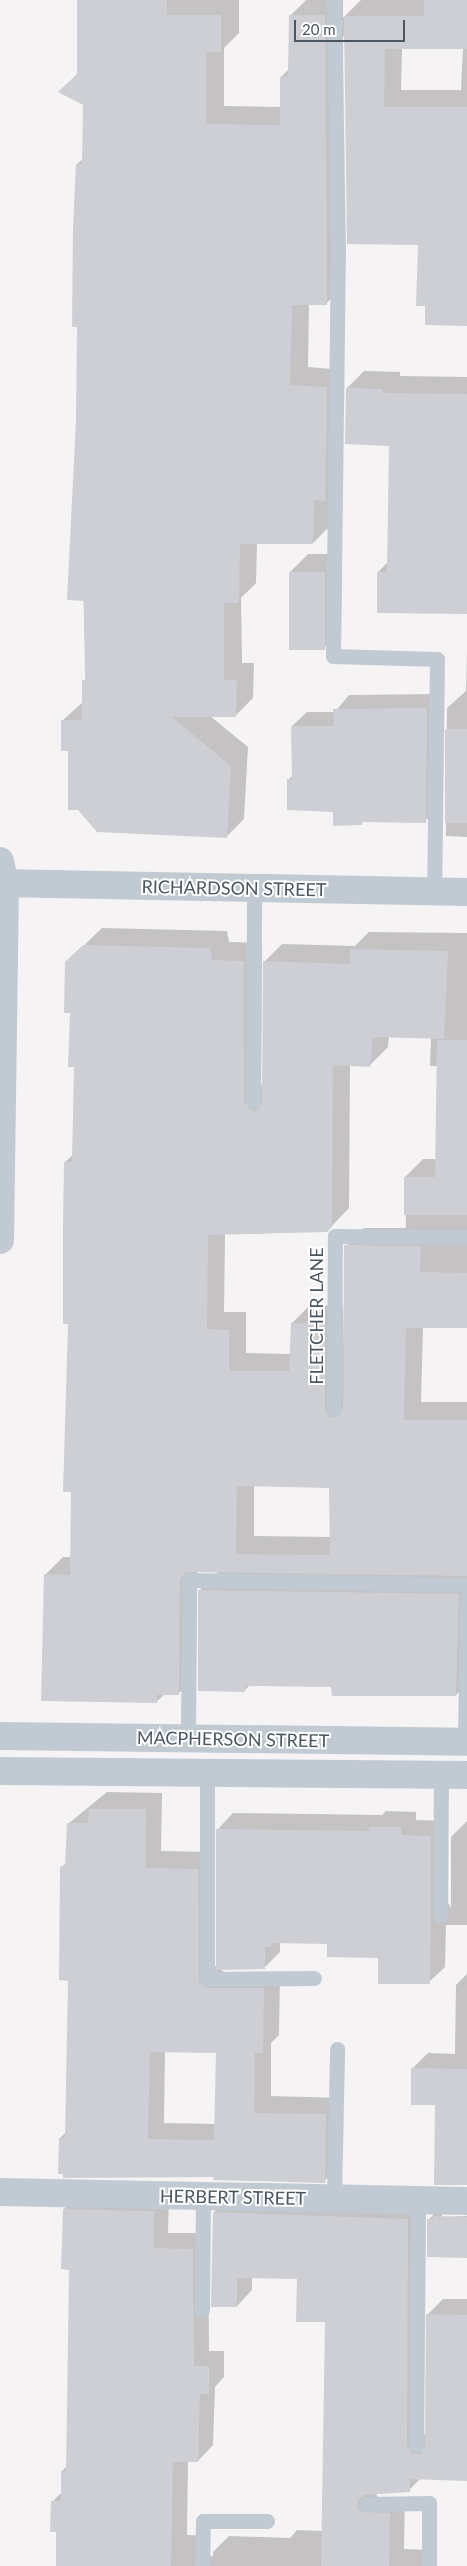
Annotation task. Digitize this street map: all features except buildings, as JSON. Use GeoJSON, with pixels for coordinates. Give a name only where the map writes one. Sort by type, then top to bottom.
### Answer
{"type":"FeatureCollection","features":[{"type":"Feature","properties":{"kind":"street","name":"RICHARDSON STREET"},"geometry":{"type":"LineString","coordinates":[[2,876],[254,888],[467,892]]}},
{"type":"Feature","properties":{"kind":"street"},"geometry":{"type":"LineString","coordinates":[[0,1240],[2,876]]}},
{"type":"Feature","properties":{"kind":"street","name":"MACPHERSON STREET"},"geometry":{"type":"LineString","coordinates":[[0,1736],[466,1742]]}},
{"type":"Feature","properties":{"kind":"street","name":"MACPHERSON STREET"},"geometry":{"type":"LineString","coordinates":[[0,1771],[454,1775]]}},
{"type":"Feature","properties":{"kind":"street","name":"HERBERT STREET"},"geometry":{"type":"LineString","coordinates":[[0,2192],[467,2201]]}},
{"type":"Feature","properties":{"kind":"lane"},"geometry":{"type":"LineString","coordinates":[[334,0],[338,257],[333,656],[437,659],[434,892]]}},
{"type":"Feature","properties":{"kind":"lane"},"geometry":{"type":"LineString","coordinates":[[253,1102],[254,888]]}},
{"type":"Feature","properties":{"kind":"lane","name":"FLETCHER LANE"},"geometry":{"type":"LineString","coordinates":[[334,1408],[335,1236],[467,1237]]}},
{"type":"Feature","properties":{"kind":"lane"},"geometry":{"type":"LineString","coordinates":[[188,1738],[189,1580],[467,1585]]}},
{"type":"Feature","properties":{"kind":"lane"},"geometry":{"type":"LineString","coordinates":[[466,1742],[467,1599]]}},
{"type":"Feature","properties":{"kind":"lane"},"geometry":{"type":"LineString","coordinates":[[207,1772],[207,1979],[314,1978]]}},
{"type":"Feature","properties":{"kind":"lane"},"geometry":{"type":"LineString","coordinates":[[440,1915],[454,1775]]}},
{"type":"Feature","properties":{"kind":"lane"},"geometry":{"type":"LineString","coordinates":[[334,2198],[337,2049]]}},
{"type":"Feature","properties":{"kind":"lane"},"geometry":{"type":"LineString","coordinates":[[202,2310],[203,2196]]}},
{"type":"Feature","properties":{"kind":"lane"},"geometry":{"type":"LineString","coordinates":[[416,2446],[418,2200]]}},
{"type":"Feature","properties":{"kind":"lane"},"geometry":{"type":"LineString","coordinates":[[366,2504],[429,2504],[429,2566]]}},
{"type":"Feature","properties":{"kind":"lane"},"geometry":{"type":"LineString","coordinates":[[202,2566],[203,2521],[267,2521]]}}]}
